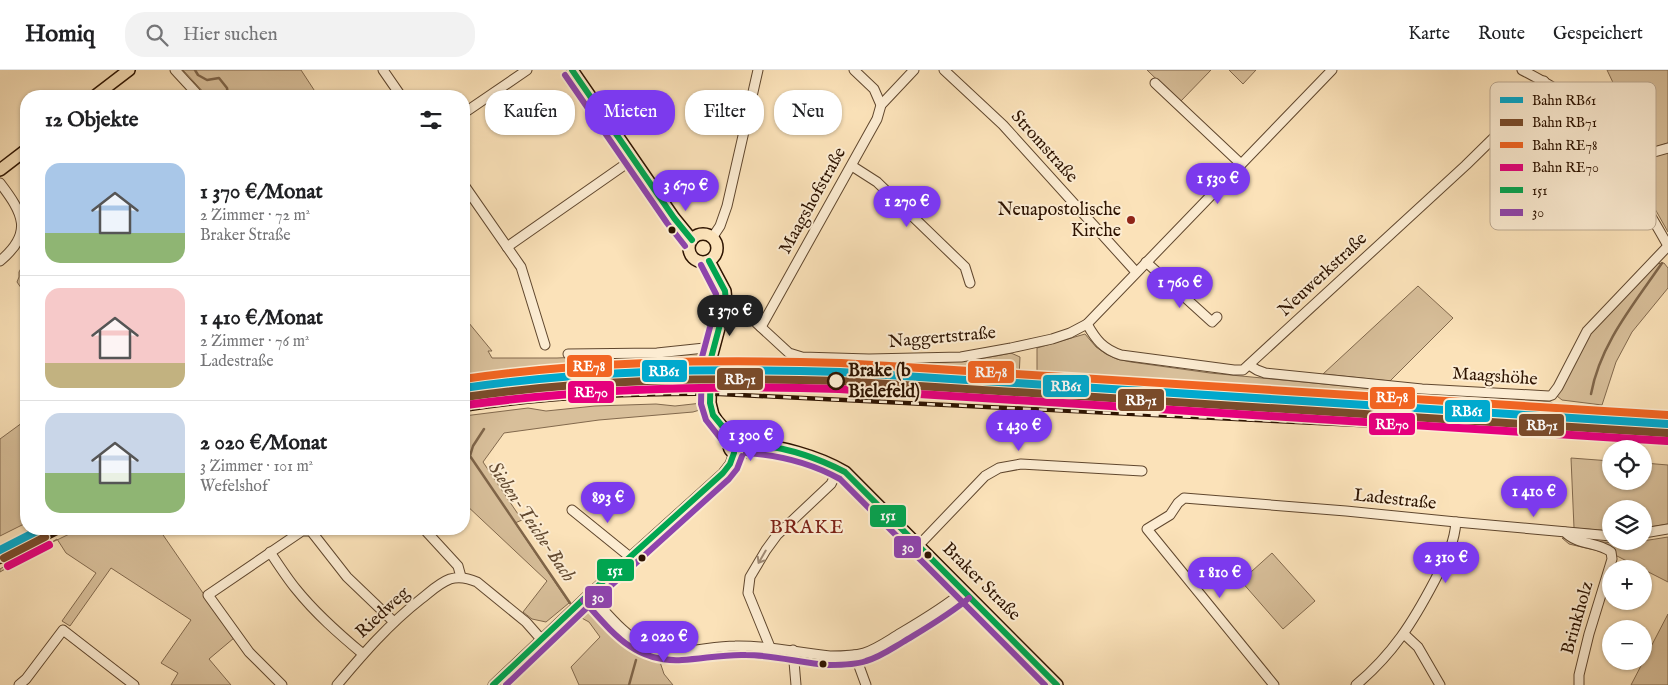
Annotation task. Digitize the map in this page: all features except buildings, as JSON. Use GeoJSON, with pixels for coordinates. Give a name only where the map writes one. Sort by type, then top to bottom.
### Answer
{"type":"FeatureCollection","features":[{"type":"Feature","properties":{"kind":"main road"},"geometry":{"type":"LineString","coordinates":[[103,90],[129,70]]}},
{"type":"Feature","properties":{"kind":"main road"},"geometry":{"type":"LineString","coordinates":[[572,70],[674,218],[692,240]]}},
{"type":"Feature","properties":{"kind":"main road"},"geometry":{"type":"LineString","coordinates":[[0,170],[20,155]]}},
{"type":"Feature","properties":{"kind":"main road"},"geometry":{"type":"LineString","coordinates":[[699,235],[708,235],[712,238],[717,246],[716,255],[704,263],[694,259],[689,250],[692,240],[699,235]]}},
{"type":"Feature","properties":{"kind":"main road"},"geometry":{"type":"LineString","coordinates":[[709,261],[725,291],[726,306],[710,364],[711,410],[717,421],[732,438]]}},
{"type":"Feature","properties":{"kind":"main road"},"geometry":{"type":"LineString","coordinates":[[741,436],[746,440],[747,444],[743,452],[734,453],[729,447],[732,438],[741,436]]}},
{"type":"Feature","properties":{"kind":"main road","name":"Braker Straße"},"geometry":{"type":"LineString","coordinates":[[747,444],[766,445],[828,463],[850,475],[1053,684]]}},
{"type":"Feature","properties":{"kind":"street"},"geometry":{"type":"LineString","coordinates":[[175,70],[193,90]]}},
{"type":"Feature","properties":{"kind":"street"},"geometry":{"type":"LineString","coordinates":[[383,70],[397,90]]}},
{"type":"Feature","properties":{"kind":"street"},"geometry":{"type":"LineString","coordinates":[[470,109],[527,70]]}},
{"type":"Feature","properties":{"kind":"street"},"geometry":{"type":"LineString","coordinates":[[712,238],[720,226],[727,206],[758,70]]}},
{"type":"Feature","properties":{"kind":"street"},"geometry":{"type":"LineString","coordinates":[[854,70],[874,89],[881,105]]}},
{"type":"Feature","properties":{"kind":"street","name":"Maagshofstraße"},"geometry":{"type":"LineString","coordinates":[[761,327],[878,119],[881,105],[914,70]]}},
{"type":"Feature","properties":{"kind":"street","name":"Stromstraße"},"geometry":{"type":"LineString","coordinates":[[944,70],[1004,125],[1136,272]]}},
{"type":"Feature","properties":{"kind":"street","name":"Naggertstraße"},"geometry":{"type":"LineString","coordinates":[[726,306],[743,313],[789,353],[796,356],[869,359],[975,355],[1061,336],[1079,330],[1087,324],[1332,70]]}},
{"type":"Feature","properties":{"kind":"street"},"geometry":{"type":"LineString","coordinates":[[1522,70],[1544,81]]}},
{"type":"Feature","properties":{"kind":"street"},"geometry":{"type":"LineString","coordinates":[[1155,83],[1240,164]]}},
{"type":"Feature","properties":{"kind":"street","name":"Neuwerkstraße"},"geometry":{"type":"LineString","coordinates":[[1249,365],[1490,141]]}},
{"type":"Feature","properties":{"kind":"street"},"geometry":{"type":"LineString","coordinates":[[507,247],[633,159]]}},
{"type":"Feature","properties":{"kind":"street"},"geometry":{"type":"LineString","coordinates":[[852,166],[877,182],[965,267],[970,283]]}},
{"type":"Feature","properties":{"kind":"street"},"geometry":{"type":"LineString","coordinates":[[0,183],[20,214]]}},
{"type":"Feature","properties":{"kind":"street"},"geometry":{"type":"LineString","coordinates":[[470,194],[521,267],[545,345]]}},
{"type":"Feature","properties":{"kind":"street"},"geometry":{"type":"LineString","coordinates":[[1656,225],[1668,246]]}},
{"type":"Feature","properties":{"kind":"street"},"geometry":{"type":"LineString","coordinates":[[0,261],[12,250],[20,238]]}},
{"type":"Feature","properties":{"kind":"street","name":"Maagshöhe"},"geometry":{"type":"LineString","coordinates":[[1249,365],[1265,373],[1422,389],[1549,396],[1558,387],[1587,331],[1668,246]]}},
{"type":"Feature","properties":{"kind":"street"},"geometry":{"type":"LineString","coordinates":[[1146,262],[1212,322],[1217,317]]}},
{"type":"Feature","properties":{"kind":"street"},"geometry":{"type":"LineString","coordinates":[[1087,324],[1099,343],[1108,350],[1121,355],[1234,370],[1243,370],[1249,365]]}},
{"type":"Feature","properties":{"kind":"street"},"geometry":{"type":"LineString","coordinates":[[568,354],[657,352],[714,347]]}},
{"type":"Feature","properties":{"kind":"street"},"geometry":{"type":"LineString","coordinates":[[493,685],[589,594],[723,473],[730,464],[734,453]]}},
{"type":"Feature","properties":{"kind":"street"},"geometry":{"type":"LineString","coordinates":[[919,544],[985,476],[999,468],[1021,464],[1142,471]]}},
{"type":"Feature","properties":{"kind":"street"},"geometry":{"type":"LineString","coordinates":[[770,647],[748,593],[750,577],[778,534],[831,484],[839,468]]}},
{"type":"Feature","properties":{"kind":"street","name":"Ladestraße"},"geometry":{"type":"LineString","coordinates":[[1274,685],[1147,529],[1170,515],[1184,498],[1602,535]]}},
{"type":"Feature","properties":{"kind":"street"},"geometry":{"type":"LineString","coordinates":[[572,510],[630,557]]}},
{"type":"Feature","properties":{"kind":"street"},"geometry":{"type":"LineString","coordinates":[[1356,685],[1404,634],[1417,614],[1449,552],[1454,538],[1456,522]]}},
{"type":"Feature","properties":{"kind":"street"},"geometry":{"type":"LineString","coordinates":[[1652,532],[1668,529]]}},
{"type":"Feature","properties":{"kind":"street","name":"Brinkholz"},"geometry":{"type":"LineString","coordinates":[[1565,532],[1576,541],[1606,548],[1611,552],[1612,558],[1589,634],[1579,685]]}},
{"type":"Feature","properties":{"kind":"street"},"geometry":{"type":"LineString","coordinates":[[282,685],[249,652],[208,595],[295,535]]}},
{"type":"Feature","properties":{"kind":"street"},"geometry":{"type":"LineString","coordinates":[[314,535],[347,577],[394,622]]}},
{"type":"Feature","properties":{"kind":"street"},"geometry":{"type":"LineString","coordinates":[[430,535],[458,566],[461,577],[469,578],[483,586],[526,622],[541,639]]}},
{"type":"Feature","properties":{"kind":"street"},"geometry":{"type":"LineString","coordinates":[[270,552],[310,606],[336,632],[363,654]]}},
{"type":"Feature","properties":{"kind":"street","name":"Riedweg"},"geometry":{"type":"LineString","coordinates":[[337,685],[363,654],[394,622],[440,584],[461,577]]}},
{"type":"Feature","properties":{"kind":"street"},"geometry":{"type":"LineString","coordinates":[[589,594],[629,635],[646,647],[655,650],[674,652],[710,647],[770,647],[830,656],[855,655],[884,644],[964,591]]}},
{"type":"Feature","properties":{"kind":"street"},"geometry":{"type":"LineString","coordinates":[[19,685],[26,679],[63,630],[134,685]]}},
{"type":"Feature","properties":{"kind":"street"},"geometry":{"type":"LineString","coordinates":[[1404,634],[1418,647],[1440,685]]}},
{"type":"Feature","properties":{"kind":"street"},"geometry":{"type":"LineString","coordinates":[[793,650],[796,685]]}},
{"type":"Feature","properties":{"kind":"street"},"geometry":{"type":"LineString","coordinates":[[855,655],[866,685]]}},
{"type":"Feature","properties":{"kind":"shaded area"},"geometry":{"type":"Polygon","coordinates":[[[183,70],[301,70],[314,90],[201,90],[183,70]]]}},
{"type":"Feature","properties":{"kind":"shaded area"},"geometry":{"type":"Polygon","coordinates":[[[1147,70],[1211,70],[1180,102],[1147,70]]]}},
{"type":"Feature","properties":{"kind":"shaded area"},"geometry":{"type":"Polygon","coordinates":[[[1229,70],[1256,70],[1243,84],[1229,70]]]}},
{"type":"Feature","properties":{"kind":"shaded area"},"geometry":{"type":"Polygon","coordinates":[[[1607,70],[1668,70],[1668,143],[1656,147],[1656,82],[1613,82],[1607,70]]]}},
{"type":"Feature","properties":{"kind":"shaded area"},"geometry":{"type":"Polygon","coordinates":[[[1668,152],[1668,232],[1656,211],[1656,154],[1668,152]]]}},
{"type":"Feature","properties":{"kind":"shaded area"},"geometry":{"type":"Polygon","coordinates":[[[1664,263],[1668,268],[1668,288],[1632,332],[1616,362],[1602,405],[1562,400],[1557,396],[1591,332],[1655,264],[1664,263]]]}},
{"type":"Feature","properties":{"kind":"shaded area"},"geometry":{"type":"Polygon","coordinates":[[[20,270],[20,286],[17,282],[20,270]]]}},
{"type":"Feature","properties":{"kind":"shaded area"},"geometry":{"type":"Polygon","coordinates":[[[1418,286],[1453,318],[1390,381],[1323,374],[1418,286]]]}},
{"type":"Feature","properties":{"kind":"shaded area"},"geometry":{"type":"Polygon","coordinates":[[[470,324],[492,351],[488,351],[492,358],[557,358],[700,352],[705,356],[702,364],[681,364],[675,362],[626,366],[613,364],[470,380],[470,324]]]}},
{"type":"Feature","properties":{"kind":"shaded area"},"geometry":{"type":"Polygon","coordinates":[[[1085,334],[1096,347],[1106,354],[1131,362],[1210,373],[1386,390],[1551,402],[1556,406],[1668,414],[1668,419],[1612,416],[1600,413],[1593,415],[1523,411],[1511,408],[1417,404],[1037,379],[1037,348],[1085,334]]]}},
{"type":"Feature","properties":{"kind":"shaded area"},"geometry":{"type":"Polygon","coordinates":[[[1011,353],[1020,357],[1019,378],[885,369],[778,364],[758,365],[785,358],[786,362],[792,363],[794,360],[802,363],[933,363],[985,358],[1011,353]]]}},
{"type":"Feature","properties":{"kind":"shaded area"},"geometry":{"type":"Polygon","coordinates":[[[702,403],[703,409],[693,412],[599,420],[504,433],[483,462],[522,520],[515,523],[569,603],[546,622],[532,619],[523,612],[547,581],[470,509],[470,415],[528,408],[546,411],[595,406],[656,404],[675,406],[702,403]]]}},
{"type":"Feature","properties":{"kind":"shaded area"},"geometry":{"type":"Polygon","coordinates":[[[20,424],[20,526],[0,536],[0,439],[20,424]]]}},
{"type":"Feature","properties":{"kind":"shaded area"},"geometry":{"type":"Polygon","coordinates":[[[1571,458],[1602,460],[1602,490],[1652,490],[1652,464],[1668,465],[1668,524],[1652,527],[1652,500],[1602,500],[1602,530],[1574,528],[1571,458]]]}},
{"type":"Feature","properties":{"kind":"shaded area"},"geometry":{"type":"Polygon","coordinates":[[[67,535],[163,535],[234,638],[209,659],[231,685],[171,685],[178,673],[161,663],[191,620],[111,568],[70,626],[62,621],[96,573],[66,553],[57,540],[67,535]]]}},
{"type":"Feature","properties":{"kind":"shaded area"},"geometry":{"type":"Polygon","coordinates":[[[1668,537],[1668,582],[1652,574],[1652,560],[1625,560],[1615,555],[1569,544],[1562,538],[1602,542],[1602,550],[1652,550],[1652,540],[1668,537]]]}},
{"type":"Feature","properties":{"kind":"shaded area"},"geometry":{"type":"Polygon","coordinates":[[[49,544],[0,572],[0,569],[10,563],[49,544]]]}},
{"type":"Feature","properties":{"kind":"shaded area"},"geometry":{"type":"Polygon","coordinates":[[[1272,553],[1315,601],[1283,629],[1241,581],[1272,553]]]}},
{"type":"Feature","properties":{"kind":"shaded area"},"geometry":{"type":"Polygon","coordinates":[[[588,611],[606,620],[630,646],[644,654],[659,659],[664,674],[673,685],[579,685],[571,667],[600,637],[589,622],[578,616],[588,611]]]}},
{"type":"Feature","properties":{"kind":"shaded area"},"geometry":{"type":"Polygon","coordinates":[[[1668,614],[1668,685],[1631,685],[1639,670],[1652,670],[1652,645],[1668,614]]]}},
{"type":"Feature","properties":{"kind":"waterway","name":"Sieben-Teiche-Bach"},"geometry":{"type":"LineString","coordinates":[[195,70],[198,75],[207,80],[219,78],[227,90]]}},
{"type":"Feature","properties":{"kind":"waterway"},"geometry":{"type":"LineString","coordinates":[[1591,394],[1595,376],[1610,341],[1662,263]]}},
{"type":"Feature","properties":{"kind":"waterway","name":"Sieben-Teiche-Bach"},"geometry":{"type":"LineString","coordinates":[[484,429],[473,446],[470,456],[570,603]]}},
{"type":"Feature","properties":{"kind":"waterway","name":"Sieben-Teiche-Bach"},"geometry":{"type":"LineString","coordinates":[[629,685],[636,660]]}},
{"type":"Feature","properties":{"kind":"railway"},"geometry":{"type":"LineString","coordinates":[[470,409],[591,397],[720,394],[1668,440]]}},
{"type":"Feature","properties":{"kind":"railway"},"geometry":{"type":"LineString","coordinates":[[0,562],[53,535]]}},
{"type":"Feature","properties":{"kind":"rail line","name":"RE78"},"geometry":{"type":"LineString","coordinates":[[470,378],[558,368],[652,363],[746,361],[841,363],[1668,415]]}},
{"type":"Feature","properties":{"kind":"rail line","name":"RB61"},"geometry":{"type":"LineString","coordinates":[[470,387],[558,377],[652,372],[746,370],[840,372],[1668,424]]}},
{"type":"Feature","properties":{"kind":"rail line","name":"RB71"},"geometry":{"type":"LineString","coordinates":[[470,396],[559,386],[652,381],[746,379],[840,381],[1667,433]]}},
{"type":"Feature","properties":{"kind":"rail line","name":"RE70"},"geometry":{"type":"LineString","coordinates":[[470,404],[559,395],[652,389],[746,387],[839,389],[1667,441]]}},
{"type":"Feature","properties":{"kind":"rail line","name":"RB61"},"geometry":{"type":"LineString","coordinates":[[0,550],[29,535]]}},
{"type":"Feature","properties":{"kind":"rail line","name":"RB71"},"geometry":{"type":"LineString","coordinates":[[4,558],[45,537]]}},
{"type":"Feature","properties":{"kind":"rail line","name":"RE70"},"geometry":{"type":"LineString","coordinates":[[8,566],[49,545]]}},
{"type":"Feature","properties":{"kind":"transit line","name":"151"},"geometry":{"type":"LineString","coordinates":[[572,70],[674,218],[692,240]]}},
{"type":"Feature","properties":{"kind":"transit line","name":"30"},"geometry":{"type":"LineString","coordinates":[[565,75],[667,223],[685,246]]}},
{"type":"Feature","properties":{"kind":"transit line","name":"151"},"geometry":{"type":"LineString","coordinates":[[709,261],[725,291],[726,302],[711,358],[710,403],[713,415],[732,438]]}},
{"type":"Feature","properties":{"kind":"transit line","name":"30"},"geometry":{"type":"LineString","coordinates":[[701,265],[716,294],[717,301],[702,357],[701,404],[706,420],[725,444]]}},
{"type":"Feature","properties":{"kind":"transit line","name":"151"},"geometry":{"type":"LineString","coordinates":[[747,444],[773,447],[798,453],[822,461],[845,472],[1057,685]]}},
{"type":"Feature","properties":{"kind":"transit line","name":"151"},"geometry":{"type":"LineString","coordinates":[[493,685],[589,594],[723,473],[730,464],[734,453]]}},
{"type":"Feature","properties":{"kind":"transit line","name":"30"},"geometry":{"type":"LineString","coordinates":[[746,453],[794,461],[818,468],[840,479],[1045,685]]}},
{"type":"Feature","properties":{"kind":"transit line","name":"30"},"geometry":{"type":"LineString","coordinates":[[506,685],[595,600],[729,479],[737,469],[742,456]]}},
{"type":"Feature","properties":{"kind":"transit line","name":"30"},"geometry":{"type":"LineString","coordinates":[[583,600],[614,634],[625,643],[637,651],[665,660],[756,655],[834,665],[857,663],[881,655],[937,621],[969,598]]}},
{"type":"Feature","properties":{"kind":"place","name":"Neuapostolische Kirche"},"geometry":{"type":"Point","coordinates":[1131,220]}},
{"type":"Feature","properties":{"kind":"place","name":"Brake (b Bielefeld)"},"geometry":{"type":"Point","coordinates":[836,381]}},
{"type":"Feature","properties":{"kind":"district","name":"BRAKE"},"geometry":{"type":"Point","coordinates":[807,527]}}]}
